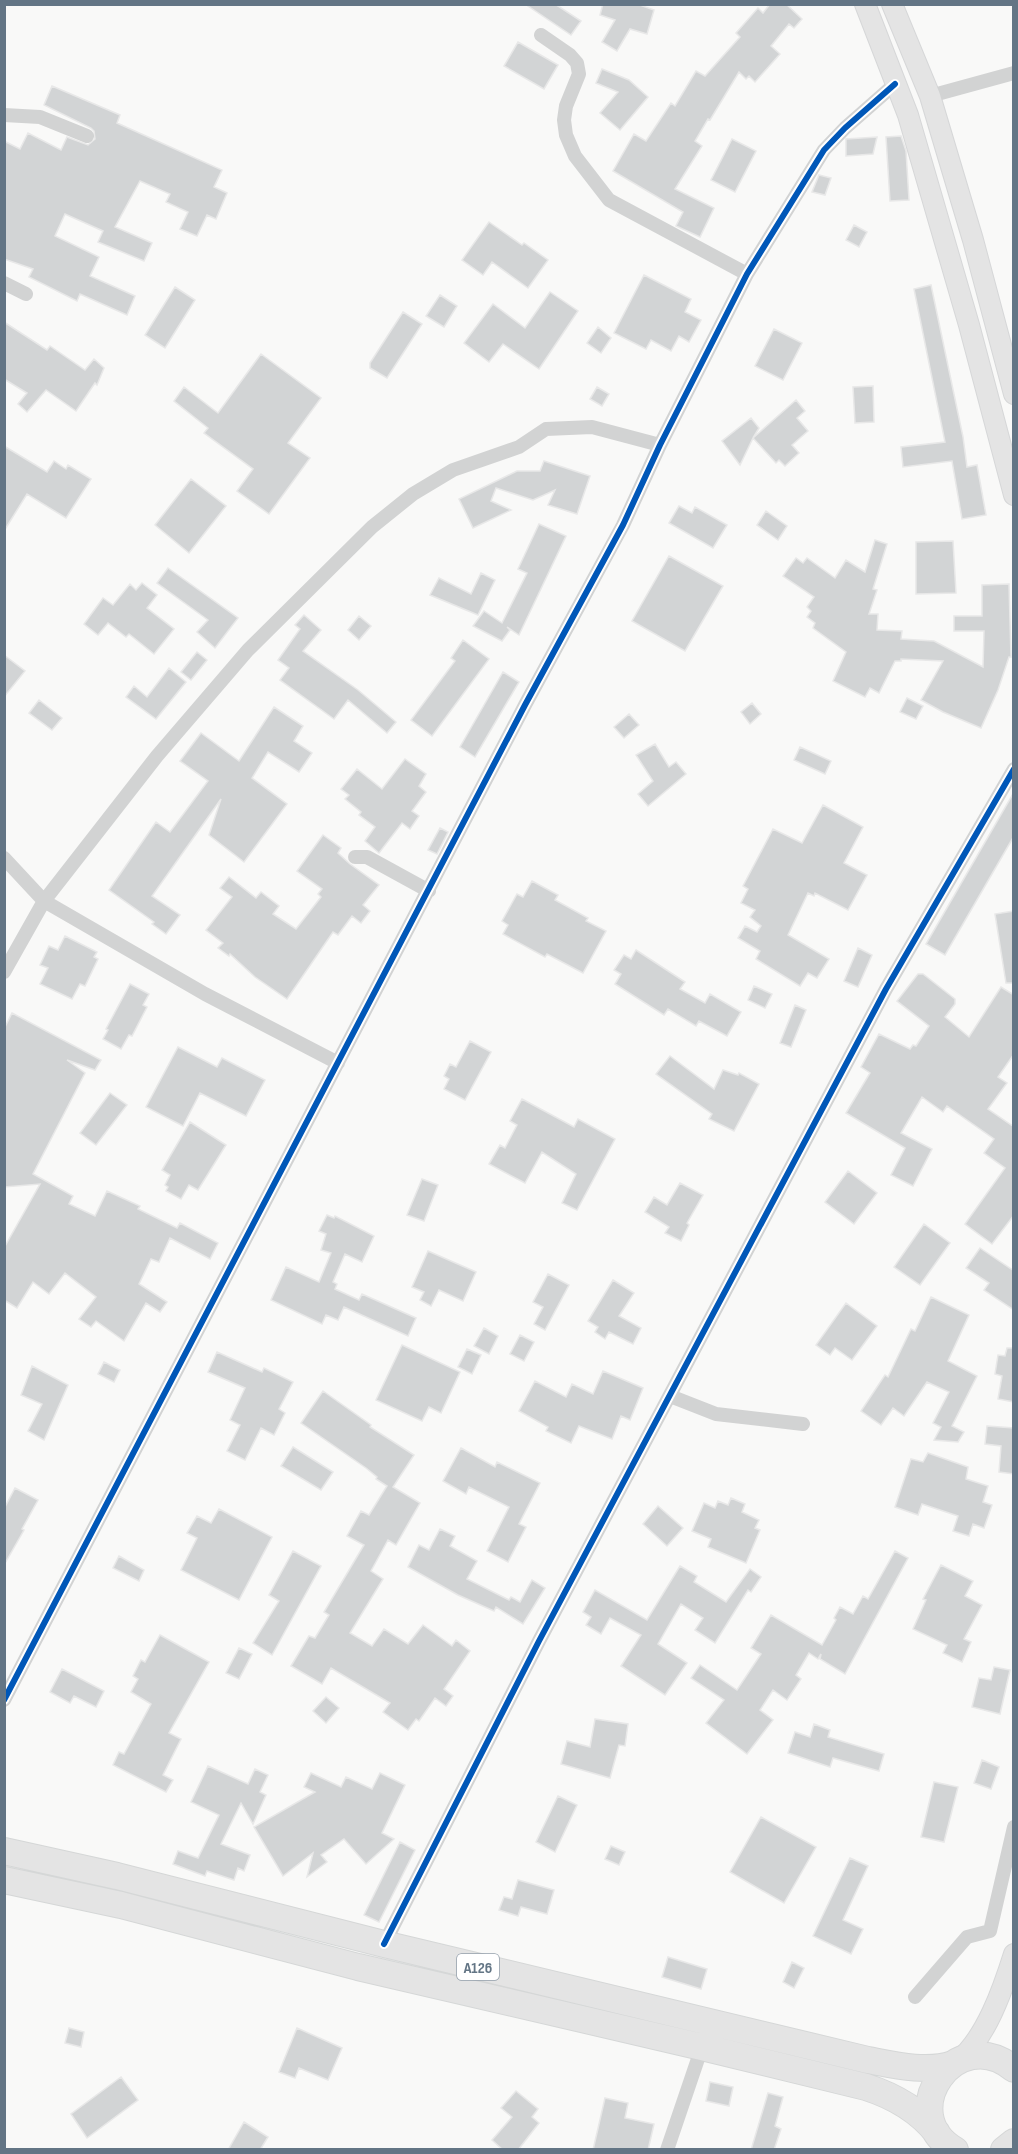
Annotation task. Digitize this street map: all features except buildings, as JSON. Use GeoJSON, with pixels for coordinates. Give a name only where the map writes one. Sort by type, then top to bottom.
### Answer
{"type":"FeatureCollection","features":[{"type":"Feature","properties":{"kind":"highway","name":"A126"},"geometry":{"type":"LineString","coordinates":[[4,1851],[117,1876],[384,1944],[868,2060],[916,2067],[938,2067],[956,2062]]}},
{"type":"Feature","properties":{"kind":"highway","name":"A126"},"geometry":{"type":"LineString","coordinates":[[4,1880],[121,1905],[358,1967],[872,2089],[910,2107],[929,2123],[946,2143]]}},
{"type":"Feature","properties":{"kind":"highway"},"geometry":{"type":"LineString","coordinates":[[946,2143],[930,2113],[932,2092],[941,2074],[956,2062],[978,2055],[999,2059],[1014,2069]]}},
{"type":"Feature","properties":{"kind":"highway"},"geometry":{"type":"LineString","coordinates":[[1004,2150],[1014,2144]]}},
{"type":"Feature","properties":{"kind":"main road"},"geometry":{"type":"LineString","coordinates":[[865,4],[908,115],[945,239],[1014,495]]}},
{"type":"Feature","properties":{"kind":"main road"},"geometry":{"type":"LineString","coordinates":[[892,4],[930,96],[974,240],[1014,394]]}},
{"type":"Feature","properties":{"kind":"main road"},"geometry":{"type":"LineString","coordinates":[[956,2062],[972,2047],[986,2024],[1014,1954]]}},
{"type":"Feature","properties":{"kind":"street"},"geometry":{"type":"LineString","coordinates":[[541,35],[570,55],[577,63],[579,74],[566,106],[564,120],[566,135],[574,156],[609,200],[747,274]]}},
{"type":"Feature","properties":{"kind":"street"},"geometry":{"type":"LineString","coordinates":[[930,96],[1014,73]]}},
{"type":"Feature","properties":{"kind":"street"},"geometry":{"type":"LineString","coordinates":[[4,1700],[623,525],[660,445],[747,274],[824,150],[845,128],[895,84]]}},
{"type":"Feature","properties":{"kind":"street"},"geometry":{"type":"LineString","coordinates":[[4,115],[40,117],[87,136]]}},
{"type":"Feature","properties":{"kind":"street"},"geometry":{"type":"LineString","coordinates":[[4,283],[26,294]]}},
{"type":"Feature","properties":{"kind":"street"},"geometry":{"type":"LineString","coordinates":[[4,972],[44,901],[157,756],[248,650],[372,527],[413,494],[453,470],[519,447],[546,429],[592,427],[660,445]]}},
{"type":"Feature","properties":{"kind":"street"},"geometry":{"type":"LineString","coordinates":[[384,1944],[539,1641],[886,989],[1014,769]]}},
{"type":"Feature","properties":{"kind":"street"},"geometry":{"type":"LineString","coordinates":[[355,857],[367,857],[429,891]]}},
{"type":"Feature","properties":{"kind":"street"},"geometry":{"type":"LineString","coordinates":[[4,858],[44,901],[205,994],[338,1063]]}},
{"type":"Feature","properties":{"kind":"street"},"geometry":{"type":"LineString","coordinates":[[670,1396],[716,1414],[803,1424]]}},
{"type":"Feature","properties":{"kind":"street"},"geometry":{"type":"LineString","coordinates":[[915,1997],[967,1936],[990,1931],[1014,1827]]}},
{"type":"Feature","properties":{"kind":"street"},"geometry":{"type":"LineString","coordinates":[[667,2150],[702,2047]]}},
{"type":"Feature","properties":{"kind":"cycle path"},"geometry":{"type":"LineString","coordinates":[[4,1700],[525,705],[623,525],[660,445],[747,274],[824,150],[845,128],[895,84]]}},
{"type":"Feature","properties":{"kind":"cycle path"},"geometry":{"type":"LineString","coordinates":[[384,1944],[539,1641],[886,989],[1014,769]]}}]}
